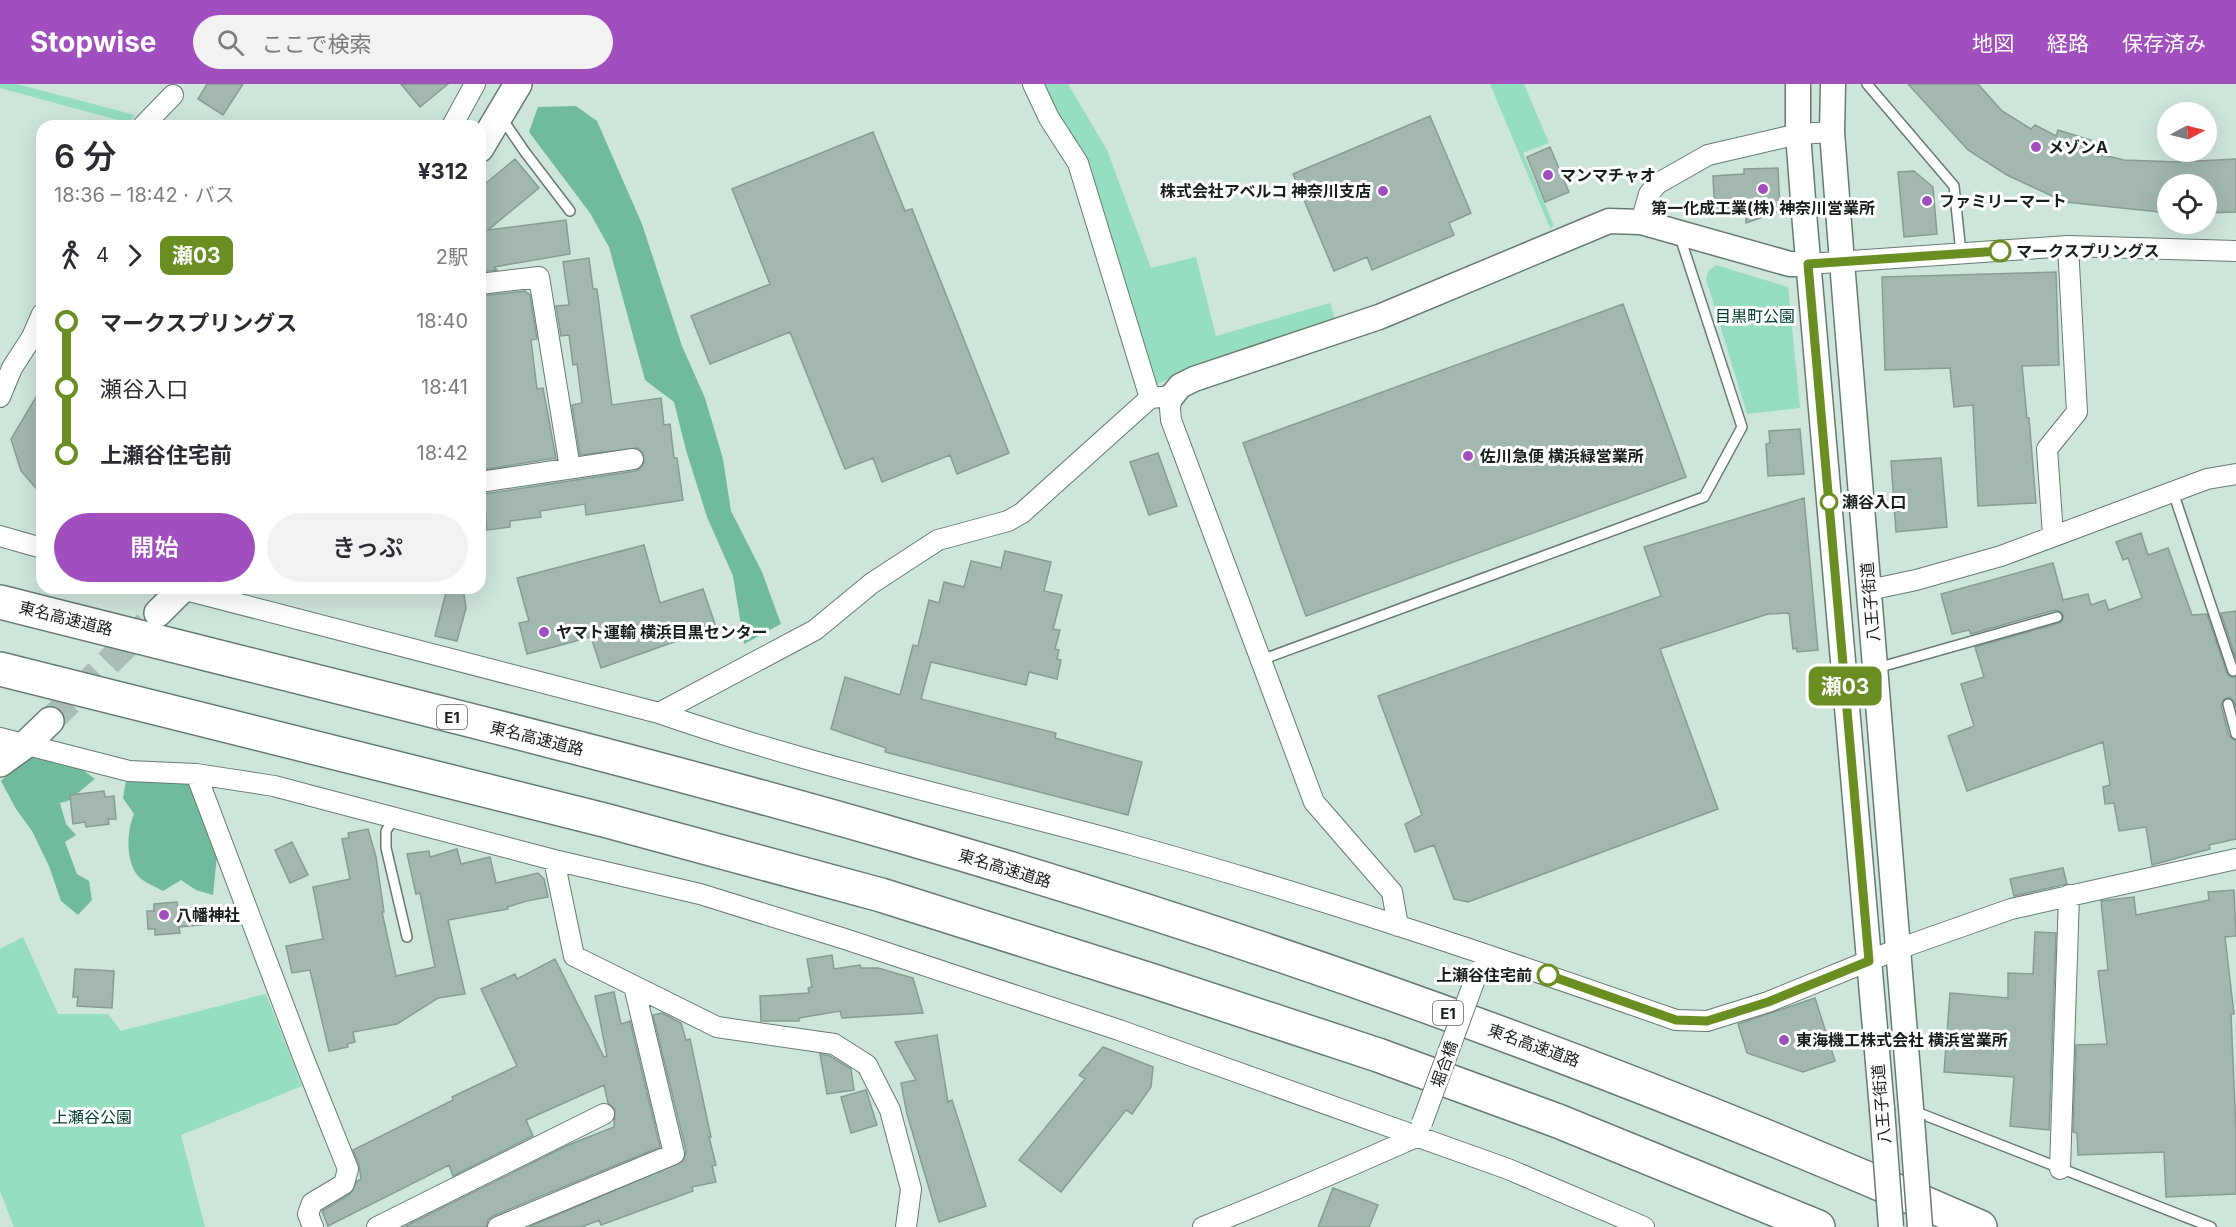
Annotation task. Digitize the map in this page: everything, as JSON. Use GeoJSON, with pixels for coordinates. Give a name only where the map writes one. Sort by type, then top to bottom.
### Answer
{"type":"FeatureCollection","features":[{"type":"Feature","properties":{"kind":"highway","name":"東名高速道路"},"geometry":{"type":"LineString","coordinates":[[0,602],[623,760],[902,836],[1166,918],[1394,993],[1579,1061],[1846,1169],[1980,1227]]}},
{"type":"Feature","properties":{"kind":"highway"},"geometry":{"type":"LineString","coordinates":[[0,669],[592,817],[881,895],[1139,976],[1378,1055],[1558,1121],[1818,1227]]}},
{"type":"Feature","properties":{"kind":"main road"},"geometry":{"type":"LineString","coordinates":[[486,138],[518,84]]}},
{"type":"Feature","properties":{"kind":"main road"},"geometry":{"type":"LineString","coordinates":[[158,613],[175,594]]}},
{"type":"Feature","properties":{"kind":"main road"},"geometry":{"type":"LineString","coordinates":[[0,763],[12,741],[50,721]]}},
{"type":"Feature","properties":{"kind":"street"},"geometry":{"type":"LineString","coordinates":[[455,120],[474,84]]}},
{"type":"Feature","properties":{"kind":"street"},"geometry":{"type":"LineString","coordinates":[[1033,84],[1049,118],[1078,163],[1161,397],[1170,408],[1171,420],[1314,802],[1392,892],[1398,926]]}},
{"type":"Feature","properties":{"kind":"street","name":"八王子街道"},"geometry":{"type":"LineString","coordinates":[[1798,84],[1798,135],[1808,264],[1891,1227]]}},
{"type":"Feature","properties":{"kind":"street","name":"八王子街道"},"geometry":{"type":"LineString","coordinates":[[1833,84],[1832,132],[1920,1227]]}},
{"type":"Feature","properties":{"kind":"street"},"geometry":{"type":"LineString","coordinates":[[149,120],[173,95]]}},
{"type":"Feature","properties":{"kind":"street"},"geometry":{"type":"LineString","coordinates":[[1641,222],[1649,194],[1657,184],[1708,155],[1798,135],[1832,132]]}},
{"type":"Feature","properties":{"kind":"street"},"geometry":{"type":"LineString","coordinates":[[658,714],[815,630],[872,583],[938,540],[1008,521],[1022,513],[1161,397],[1194,378],[1379,317],[1609,221],[1641,222],[1790,264],[2068,246],[2236,251]]}},
{"type":"Feature","properties":{"kind":"street"},"geometry":{"type":"LineString","coordinates":[[2054,536],[2047,449],[2077,412],[2068,246]]}},
{"type":"Feature","properties":{"kind":"street"},"geometry":{"type":"LineString","coordinates":[[486,283],[539,276],[570,468]]}},
{"type":"Feature","properties":{"kind":"street"},"geometry":{"type":"LineString","coordinates":[[0,397],[12,368],[36,328]]}},
{"type":"Feature","properties":{"kind":"street"},"geometry":{"type":"LineString","coordinates":[[486,481],[633,459]]}},
{"type":"Feature","properties":{"kind":"street"},"geometry":{"type":"LineString","coordinates":[[1869,590],[1916,580],[2001,556],[2207,479],[2236,474]]}},
{"type":"Feature","properties":{"kind":"street"},"geometry":{"type":"LineString","coordinates":[[0,536],[36,546]]}},
{"type":"Feature","properties":{"kind":"street"},"geometry":{"type":"LineString","coordinates":[[204,594],[658,714],[727,737],[849,772],[1134,846],[1398,926],[1481,962],[1676,1020],[1707,1021],[1768,1002],[1898,949],[2011,909],[2236,859]]}},
{"type":"Feature","properties":{"kind":"street"},"geometry":{"type":"LineString","coordinates":[[12,741],[129,771],[196,774],[274,786],[554,860],[700,894],[845,939],[1419,1130],[1644,1227]]}},
{"type":"Feature","properties":{"kind":"street"},"geometry":{"type":"LineString","coordinates":[[196,774],[348,1169],[344,1184],[312,1203],[308,1214],[313,1227]]}},
{"type":"Feature","properties":{"kind":"street"},"geometry":{"type":"LineString","coordinates":[[554,860],[574,956],[717,1027],[834,1044],[867,1065],[890,1110],[911,1189],[906,1227]]}},
{"type":"Feature","properties":{"kind":"street"},"geometry":{"type":"LineString","coordinates":[[2060,1169],[2069,895]]}},
{"type":"Feature","properties":{"kind":"street","name":"堀合橋"},"geometry":{"type":"LineString","coordinates":[[1419,1130],[1481,962]]}},
{"type":"Feature","properties":{"kind":"street"},"geometry":{"type":"LineString","coordinates":[[498,1227],[674,1154],[634,986]]}},
{"type":"Feature","properties":{"kind":"street"},"geometry":{"type":"LineString","coordinates":[[377,1227],[412,1219],[604,1114]]}},
{"type":"Feature","properties":{"kind":"street"},"geometry":{"type":"LineString","coordinates":[[1203,1227],[1276,1198],[1419,1130]]}},
{"type":"Feature","properties":{"kind":"lane"},"geometry":{"type":"LineString","coordinates":[[1868,84],[1954,186],[1961,253]]}},
{"type":"Feature","properties":{"kind":"lane"},"geometry":{"type":"LineString","coordinates":[[500,115],[570,211]]}},
{"type":"Feature","properties":{"kind":"lane"},"geometry":{"type":"LineString","coordinates":[[1261,660],[1704,497],[1742,427],[1678,232]]}},
{"type":"Feature","properties":{"kind":"lane"},"geometry":{"type":"LineString","coordinates":[[2173,491],[2233,672]]}},
{"type":"Feature","properties":{"kind":"lane"},"geometry":{"type":"LineString","coordinates":[[1875,669],[2057,617]]}},
{"type":"Feature","properties":{"kind":"lane"},"geometry":{"type":"LineString","coordinates":[[2228,704],[2236,734]]}},
{"type":"Feature","properties":{"kind":"lane"},"geometry":{"type":"LineString","coordinates":[[394,818],[386,831],[386,848],[407,936]]}},
{"type":"Feature","properties":{"kind":"lane"},"geometry":{"type":"LineString","coordinates":[[1912,1115],[2211,1227]]}},
{"type":"Feature","properties":{"kind":"green space"},"geometry":{"type":"Polygon","coordinates":[[[0,84],[17,84],[135,115],[131,120],[118,120],[0,88],[0,84]]]}},
{"type":"Feature","properties":{"kind":"green space"},"geometry":{"type":"Polygon","coordinates":[[[1045,84],[1068,84],[1107,150],[1151,268],[1196,257],[1216,336],[1330,303],[1336,322],[1198,364],[1156,385],[1099,196],[1084,156],[1057,111],[1045,84]]]}},
{"type":"Feature","properties":{"kind":"green space"},"geometry":{"type":"Polygon","coordinates":[[[1490,84],[1524,84],[1549,143],[1523,153],[1554,226],[1550,228],[1490,84]]]}},
{"type":"Feature","properties":{"kind":"green space"},"geometry":{"type":"Polygon","coordinates":[[[576,106],[597,121],[642,224],[682,346],[705,398],[723,459],[731,511],[762,572],[781,624],[744,644],[733,576],[707,517],[674,402],[645,380],[609,247],[590,213],[529,132],[538,107],[576,106]]]}},
{"type":"Feature","properties":{"kind":"green space","name":"目黒町公園"},"geometry":{"type":"Polygon","coordinates":[[[1716,265],[1788,287],[1800,408],[1747,414],[1706,279],[1708,271],[1716,265]]]}},
{"type":"Feature","properties":{"kind":"green space"},"geometry":{"type":"Polygon","coordinates":[[[56,745],[76,765],[95,779],[68,801],[60,803],[66,824],[76,835],[65,842],[77,874],[89,881],[92,900],[78,915],[61,901],[49,866],[32,831],[16,809],[1,781],[26,757],[56,745]]]}},
{"type":"Feature","properties":{"kind":"green space"},"geometry":{"type":"Polygon","coordinates":[[[129,763],[149,765],[193,785],[217,855],[213,895],[196,890],[181,880],[163,891],[138,876],[131,862],[128,845],[134,814],[123,798],[129,763]]]}},
{"type":"Feature","properties":{"kind":"green space","name":"上瀬谷公園"},"geometry":{"type":"Polygon","coordinates":[[[23,937],[58,1014],[108,1014],[121,1031],[266,994],[302,1086],[181,1135],[205,1227],[14,1227],[0,1191],[0,949],[23,937]]]}},
{"type":"Feature","properties":{"kind":"building"},"geometry":{"type":"Polygon","coordinates":[[[207,84],[243,84],[223,115],[198,99],[207,84]]]}},
{"type":"Feature","properties":{"kind":"building"},"geometry":{"type":"Polygon","coordinates":[[[401,84],[448,84],[420,107],[401,84]]]}},
{"type":"Feature","properties":{"kind":"building","name":"メゾンA"},"geometry":{"type":"Polygon","coordinates":[[[1908,84],[1978,84],[2002,111],[2031,129],[2035,125],[2056,136],[2058,130],[2106,145],[2103,155],[2124,160],[2217,162],[2217,160],[2236,159],[2236,212],[2217,213],[2217,174],[2157,174],[2157,212],[2065,202],[2007,175],[1968,150],[1908,84]]]}},
{"type":"Feature","properties":{"kind":"building"},"geometry":{"type":"Polygon","coordinates":[[[1430,116],[1471,213],[1449,223],[1454,235],[1372,270],[1367,257],[1334,271],[1293,174],[1430,116]]]}},
{"type":"Feature","properties":{"kind":"building"},"geometry":{"type":"Polygon","coordinates":[[[873,132],[905,211],[912,209],[1009,453],[957,474],[950,455],[882,482],[873,458],[845,469],[790,332],[710,364],[691,316],[770,284],[732,189],[873,132]]]}},
{"type":"Feature","properties":{"kind":"building","name":"マンマチャオ"},"geometry":{"type":"Polygon","coordinates":[[[1550,147],[1569,192],[1545,202],[1527,157],[1550,147]]]}},
{"type":"Feature","properties":{"kind":"building"},"geometry":{"type":"Polygon","coordinates":[[[515,159],[539,188],[488,230],[566,220],[570,254],[494,267],[497,270],[486,271],[486,183],[515,159]]]}},
{"type":"Feature","properties":{"kind":"building"},"geometry":{"type":"Polygon","coordinates":[[[1778,168],[1780,211],[1746,223],[1746,214],[1715,216],[1713,176],[1744,174],[1744,169],[1778,168]]]}},
{"type":"Feature","properties":{"kind":"building"},"geometry":{"type":"Polygon","coordinates":[[[1914,171],[1933,187],[1937,234],[1904,237],[1898,172],[1914,171]]]}},
{"type":"Feature","properties":{"kind":"building"},"geometry":{"type":"Polygon","coordinates":[[[589,258],[593,289],[597,289],[612,405],[661,398],[664,425],[670,424],[683,500],[586,515],[585,504],[540,511],[541,517],[510,521],[510,527],[487,530],[486,494],[635,471],[644,463],[643,452],[637,448],[580,455],[572,405],[582,403],[577,364],[573,365],[569,335],[561,336],[556,306],[569,305],[563,262],[589,258]]]}},
{"type":"Feature","properties":{"kind":"building"},"geometry":{"type":"Polygon","coordinates":[[[2056,272],[2059,365],[2022,366],[2036,503],[1978,506],[1973,405],[1954,407],[1950,368],[1885,370],[1882,277],[2056,272]]]}},
{"type":"Feature","properties":{"kind":"building"},"geometry":{"type":"Polygon","coordinates":[[[525,291],[530,295],[537,339],[531,340],[537,389],[543,388],[556,458],[486,469],[486,295],[525,291]]]}},
{"type":"Feature","properties":{"kind":"building"},"geometry":{"type":"Polygon","coordinates":[[[1623,304],[1686,477],[1306,616],[1243,443],[1623,304]]]}},
{"type":"Feature","properties":{"kind":"building"},"geometry":{"type":"Polygon","coordinates":[[[36,397],[36,488],[21,471],[11,439],[36,397]]]}},
{"type":"Feature","properties":{"kind":"building"},"geometry":{"type":"Polygon","coordinates":[[[1800,429],[1804,474],[1768,476],[1766,444],[1770,443],[1769,431],[1800,429]]]}},
{"type":"Feature","properties":{"kind":"building"},"geometry":{"type":"Polygon","coordinates":[[[1158,453],[1177,506],[1149,515],[1130,462],[1158,453]]]}},
{"type":"Feature","properties":{"kind":"building"},"geometry":{"type":"Polygon","coordinates":[[[1941,458],[1947,527],[1896,532],[1891,461],[1941,458]]]}},
{"type":"Feature","properties":{"kind":"building"},"geometry":{"type":"Polygon","coordinates":[[[1804,498],[1818,650],[1797,652],[1797,648],[1793,649],[1789,613],[1768,614],[1660,649],[1718,809],[1468,902],[1454,899],[1434,845],[1415,852],[1405,824],[1422,815],[1378,696],[1661,596],[1644,547],[1804,498]]]}},
{"type":"Feature","properties":{"kind":"building"},"geometry":{"type":"Polygon","coordinates":[[[2141,533],[2148,555],[2168,548],[2192,615],[2207,614],[2227,673],[2231,677],[2236,677],[2236,708],[2229,697],[2224,699],[2221,705],[2229,736],[2236,741],[2236,839],[2209,845],[2210,849],[2152,865],[2146,827],[2119,831],[2114,803],[2105,804],[2103,787],[2110,785],[2103,742],[1967,791],[1948,736],[1974,726],[1961,684],[1984,677],[1975,647],[2059,623],[2064,616],[2055,610],[1971,634],[1969,630],[1952,634],[1941,594],[2053,563],[2063,600],[2088,594],[2091,605],[2105,600],[2109,610],[2142,598],[2128,558],[2123,560],[2116,542],[2141,533]]]}},
{"type":"Feature","properties":{"kind":"building"},"geometry":{"type":"Polygon","coordinates":[[[644,545],[660,603],[703,589],[716,627],[601,668],[591,637],[527,654],[519,623],[529,621],[517,578],[644,545]]]}},
{"type":"Feature","properties":{"kind":"building"},"geometry":{"type":"Polygon","coordinates":[[[1005,551],[1051,562],[1044,591],[1062,595],[1053,629],[1060,630],[1055,649],[1059,650],[1057,659],[1061,660],[1057,679],[1029,672],[1026,685],[931,662],[921,699],[1056,733],[1055,738],[1142,762],[1128,815],[885,752],[886,748],[831,729],[845,677],[900,695],[913,645],[918,646],[929,600],[939,603],[944,582],[964,587],[971,561],[1001,568],[1005,551]]]}},
{"type":"Feature","properties":{"kind":"building"},"geometry":{"type":"Polygon","coordinates":[[[446,594],[464,594],[466,608],[457,641],[435,636],[446,594]]]}},
{"type":"Feature","properties":{"kind":"building"},"geometry":{"type":"Polygon","coordinates":[[[2236,611],[2236,659],[2221,613],[2236,611]]]}},
{"type":"Feature","properties":{"kind":"building"},"geometry":{"type":"Polygon","coordinates":[[[104,791],[105,797],[114,796],[116,819],[108,819],[109,824],[86,827],[85,822],[73,824],[70,795],[104,791]]]}},
{"type":"Feature","properties":{"kind":"building"},"geometry":{"type":"Polygon","coordinates":[[[368,829],[376,857],[384,912],[382,912],[396,976],[435,967],[420,893],[416,894],[407,854],[429,851],[430,857],[457,849],[461,864],[490,857],[496,883],[538,873],[544,879],[548,897],[507,907],[508,909],[448,920],[465,994],[438,998],[397,1024],[353,1032],[355,1042],[347,1044],[348,1047],[329,1051],[310,970],[292,973],[286,946],[323,939],[313,887],[350,879],[342,839],[349,838],[348,833],[368,829]]]}},
{"type":"Feature","properties":{"kind":"building"},"geometry":{"type":"Polygon","coordinates":[[[292,842],[308,875],[290,883],[275,850],[292,842]]]}},
{"type":"Feature","properties":{"kind":"building"},"geometry":{"type":"Polygon","coordinates":[[[2063,868],[2067,884],[2014,896],[2010,879],[2063,868]]]}},
{"type":"Feature","properties":{"kind":"building"},"geometry":{"type":"Polygon","coordinates":[[[2234,890],[2236,936],[2225,937],[2234,1014],[2231,1014],[2236,1194],[2166,1197],[2164,1152],[2078,1155],[2077,1133],[2073,1132],[2076,1045],[2107,1044],[2098,971],[2108,970],[2101,901],[2134,897],[2136,915],[2209,900],[2208,892],[2234,890]]]}},
{"type":"Feature","properties":{"kind":"building"},"geometry":{"type":"Polygon","coordinates":[[[177,902],[178,909],[208,907],[209,924],[179,927],[180,933],[155,935],[155,929],[148,929],[147,911],[154,911],[154,904],[177,902]]]}},
{"type":"Feature","properties":{"kind":"building"},"geometry":{"type":"Polygon","coordinates":[[[2035,932],[2056,933],[2049,1130],[2010,1126],[2014,1077],[1944,1072],[1950,993],[2008,998],[2008,973],[2033,974],[2035,932]]]}},
{"type":"Feature","properties":{"kind":"building"},"geometry":{"type":"Polygon","coordinates":[[[832,955],[834,969],[860,965],[861,968],[878,968],[913,978],[923,1013],[842,1018],[840,1011],[799,1018],[799,1021],[761,1021],[760,996],[809,993],[808,988],[812,987],[807,959],[832,955]]]}},
{"type":"Feature","properties":{"kind":"building"},"geometry":{"type":"Polygon","coordinates":[[[555,959],[604,1057],[607,1056],[595,996],[614,992],[621,1024],[630,1021],[660,1147],[493,1216],[488,1220],[486,1227],[404,1227],[566,1146],[614,1127],[615,1109],[608,1103],[604,1085],[526,1120],[533,1136],[453,1176],[449,1165],[328,1226],[322,1211],[350,1194],[357,1181],[361,1179],[353,1150],[453,1100],[452,1097],[517,1066],[481,989],[515,974],[517,979],[555,959]]]}},
{"type":"Feature","properties":{"kind":"building"},"geometry":{"type":"Polygon","coordinates":[[[75,969],[114,971],[112,1008],[77,1006],[78,997],[73,997],[75,969]]]}},
{"type":"Feature","properties":{"kind":"building"},"geometry":{"type":"Polygon","coordinates":[[[1815,998],[1835,1061],[1803,1072],[1747,1053],[1738,1024],[1815,998]]]}},
{"type":"Feature","properties":{"kind":"building"},"geometry":{"type":"Polygon","coordinates":[[[662,1013],[681,1023],[686,1040],[690,1039],[711,1137],[709,1137],[716,1165],[712,1166],[716,1182],[692,1187],[693,1191],[601,1225],[599,1220],[582,1227],[529,1227],[683,1161],[686,1151],[653,1015],[662,1013]]]}},
{"type":"Feature","properties":{"kind":"building"},"geometry":{"type":"Polygon","coordinates":[[[937,1035],[948,1102],[952,1100],[986,1206],[939,1222],[907,1114],[901,1083],[916,1080],[895,1042],[937,1035]]]}},
{"type":"Feature","properties":{"kind":"building"},"geometry":{"type":"Polygon","coordinates":[[[1103,1047],[1153,1067],[1151,1087],[1132,1114],[1126,1110],[1061,1192],[1019,1160],[1085,1079],[1079,1075],[1103,1047]]]}},
{"type":"Feature","properties":{"kind":"building"},"geometry":{"type":"Polygon","coordinates":[[[820,1054],[830,1056],[851,1069],[854,1090],[827,1094],[820,1054]]]}},
{"type":"Feature","properties":{"kind":"building"},"geometry":{"type":"Polygon","coordinates":[[[866,1090],[877,1125],[851,1133],[841,1097],[866,1090]]]}},
{"type":"Feature","properties":{"kind":"building"},"geometry":{"type":"Polygon","coordinates":[[[1333,1188],[1378,1205],[1369,1227],[1318,1227],[1333,1188]]]}},
{"type":"Feature","properties":{"kind":"tunnel"},"geometry":{"type":"LineString","coordinates":[[50,721],[147,624]]}},
{"type":"Feature","properties":{"kind":"bus line","name":"瀬03"},"geometry":{"type":"LineString","coordinates":[[1548,975],[1676,1020],[1707,1021],[1768,1002],[1869,961],[1808,264],[2000,251]]}},
{"type":"Feature","properties":{"kind":"place","name":"メゾンA"},"geometry":{"type":"Point","coordinates":[2036,147]}},
{"type":"Feature","properties":{"kind":"place","name":"マンマチャオ"},"geometry":{"type":"Point","coordinates":[1548,175]}},
{"type":"Feature","properties":{"kind":"place","name":"第一化成工業(株) 神奈川営業所"},"geometry":{"type":"Point","coordinates":[1763,189]}},
{"type":"Feature","properties":{"kind":"place","name":"株式会社アベルコ 神奈川支店"},"geometry":{"type":"Point","coordinates":[1383,191]}},
{"type":"Feature","properties":{"kind":"place","name":"ファミリーマート"},"geometry":{"type":"Point","coordinates":[1927,201]}},
{"type":"Feature","properties":{"kind":"place","name":"マークスプリングス"},"geometry":{"type":"Point","coordinates":[2000,251]}},
{"type":"Feature","properties":{"kind":"place","name":"佐川急便 横浜緑営業所"},"geometry":{"type":"Point","coordinates":[1468,456]}},
{"type":"Feature","properties":{"kind":"place","name":"瀬谷入口"},"geometry":{"type":"Point","coordinates":[1829,502]}},
{"type":"Feature","properties":{"kind":"place","name":"ヤマト運輸 横浜目黒センター"},"geometry":{"type":"Point","coordinates":[544,632]}},
{"type":"Feature","properties":{"kind":"place","name":"八幡神社"},"geometry":{"type":"Point","coordinates":[164,915]}},
{"type":"Feature","properties":{"kind":"place","name":"上瀬谷住宅前"},"geometry":{"type":"Point","coordinates":[1548,975]}},
{"type":"Feature","properties":{"kind":"place","name":"東海機工株式会社 横浜営業所"},"geometry":{"type":"Point","coordinates":[1784,1040]}}]}
